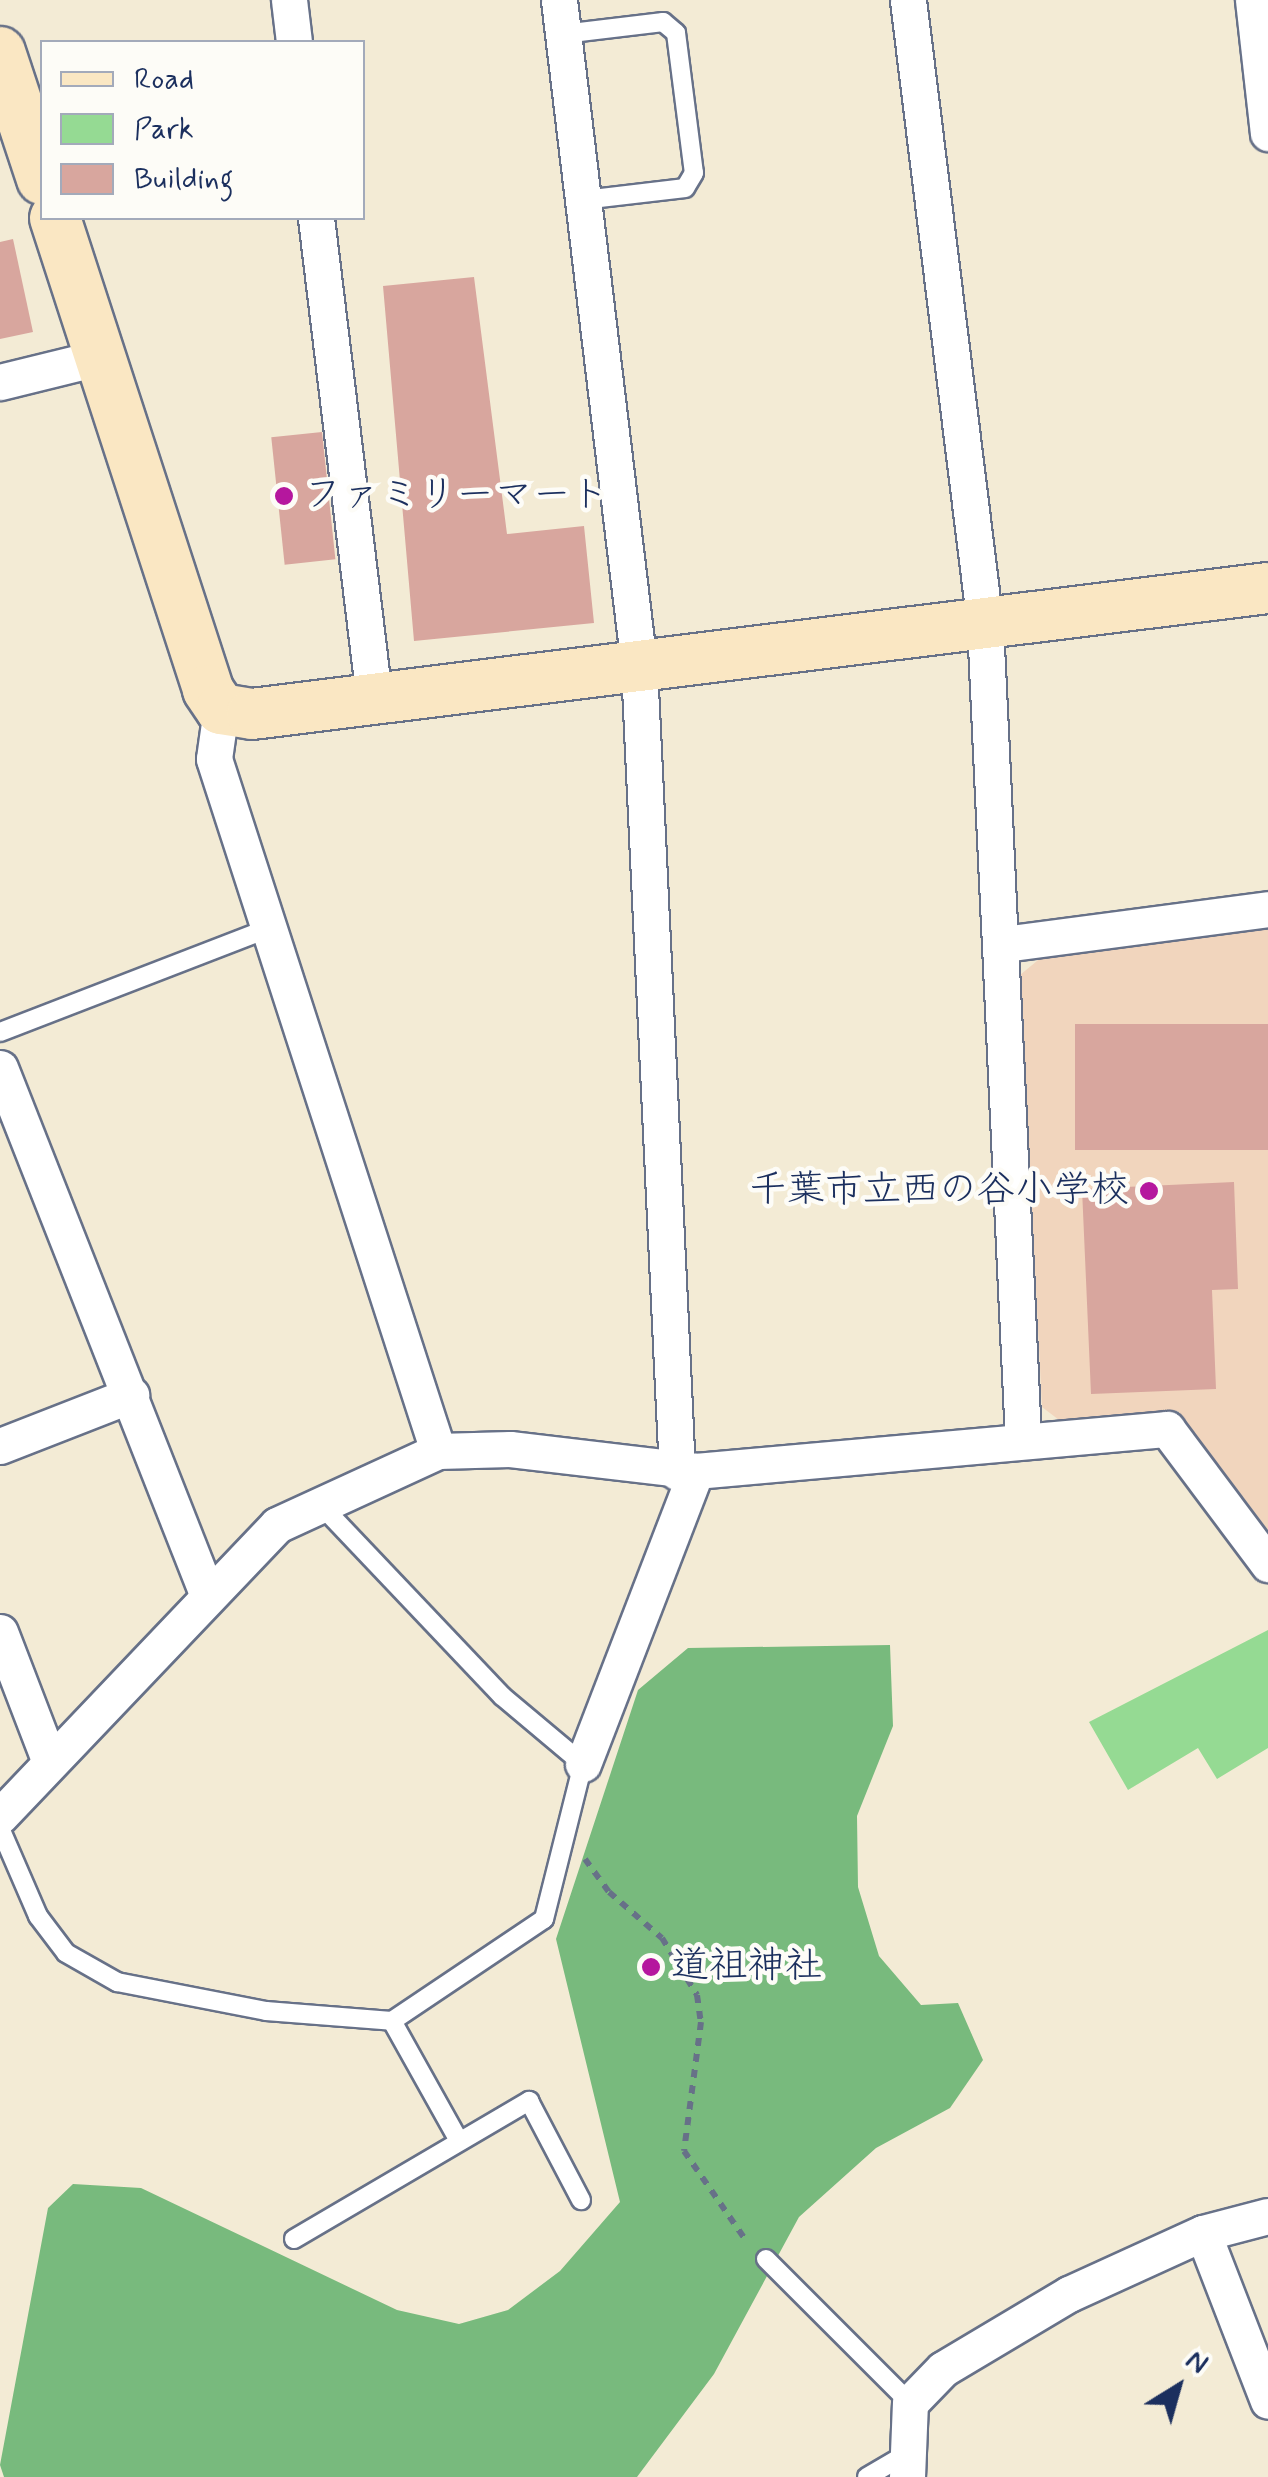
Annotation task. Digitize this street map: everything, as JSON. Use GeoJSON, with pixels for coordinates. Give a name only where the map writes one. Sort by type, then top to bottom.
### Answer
{"type":"FeatureCollection","features":[{"type":"Feature","properties":{"kind":"street"},"geometry":{"type":"LineString","coordinates":[[289,0],[294,40]]}},
{"type":"Feature","properties":{"kind":"street"},"geometry":{"type":"LineString","coordinates":[[908,0],[985,624],[1003,944],[1023,1440]]}},
{"type":"Feature","properties":{"kind":"street"},"geometry":{"type":"LineString","coordinates":[[1252,0],[1268,134]]}},
{"type":"Feature","properties":{"kind":"street"},"geometry":{"type":"LineString","coordinates":[[561,17],[639,666],[687,1472],[582,1764]]}},
{"type":"Feature","properties":{"kind":"street"},"geometry":{"type":"LineString","coordinates":[[3,74],[40,174]]}},
{"type":"Feature","properties":{"kind":"street"},"geometry":{"type":"LineString","coordinates":[[57,220],[208,690],[221,709],[214,759],[264,930],[438,1451]]}},
{"type":"Feature","properties":{"kind":"street"},"geometry":{"type":"LineString","coordinates":[[316,220],[374,699]]}},
{"type":"Feature","properties":{"kind":"street"},"geometry":{"type":"LineString","coordinates":[[0,382],[102,357]]}},
{"type":"Feature","properties":{"kind":"street"},"geometry":{"type":"LineString","coordinates":[[221,709],[252,714],[1268,588]]}},
{"type":"Feature","properties":{"kind":"street"},"geometry":{"type":"LineString","coordinates":[[1003,944],[1268,909]]}},
{"type":"Feature","properties":{"kind":"street"},"geometry":{"type":"LineString","coordinates":[[0,1068],[208,1596]]}},
{"type":"Feature","properties":{"kind":"street"},"geometry":{"type":"LineString","coordinates":[[0,1446],[131,1394]]}},
{"type":"Feature","properties":{"kind":"street"},"geometry":{"type":"LineString","coordinates":[[0,1816],[277,1525],[438,1451],[510,1449],[687,1472],[1167,1428],[1268,1564]]}},
{"type":"Feature","properties":{"kind":"street"},"geometry":{"type":"LineString","coordinates":[[0,1632],[50,1762]]}},
{"type":"Feature","properties":{"kind":"street"},"geometry":{"type":"LineString","coordinates":[[905,2467],[910,2403],[943,2368],[1069,2294],[1203,2233],[1268,2216]]}},
{"type":"Feature","properties":{"kind":"street"},"geometry":{"type":"LineString","coordinates":[[1203,2233],[1268,2401]]}},
{"type":"Feature","properties":{"kind":"lane"},"geometry":{"type":"LineString","coordinates":[[561,17],[663,22],[676,33],[694,174],[685,188],[583,200]]}},
{"type":"Feature","properties":{"kind":"lane"},"geometry":{"type":"LineString","coordinates":[[0,1032],[264,930]]}},
{"type":"Feature","properties":{"kind":"lane"},"geometry":{"type":"LineString","coordinates":[[0,1828],[38,1916],[66,1953],[117,1982],[266,2011],[392,2021],[544,1918],[582,1764],[502,1696],[320,1504]]}},
{"type":"Feature","properties":{"kind":"lane"},"geometry":{"type":"LineString","coordinates":[[392,2021],[458,2138]]}},
{"type":"Feature","properties":{"kind":"lane"},"geometry":{"type":"LineString","coordinates":[[294,2239],[458,2138],[528,2101],[581,2200]]}},
{"type":"Feature","properties":{"kind":"lane"},"geometry":{"type":"LineString","coordinates":[[766,2259],[910,2403]]}},
{"type":"Feature","properties":{"kind":"lane"},"geometry":{"type":"LineString","coordinates":[[867,2477],[905,2467]]}},
{"type":"Feature","properties":{"kind":"path"},"geometry":{"type":"LineString","coordinates":[[564,1836],[609,1892],[662,1938],[698,1995],[701,2022],[684,2151],[709,2192],[766,2259]]}},
{"type":"Feature","properties":{"kind":"shaded area","name":"千葉市立西の谷小学校"},"geometry":{"type":"Polygon","coordinates":[[[1268,928],[1268,1530],[1178,1411],[1063,1423],[1042,1407],[1020,975],[1043,956],[1268,928]]]}},
{"type":"Feature","properties":{"kind":"green space"},"geometry":{"type":"Polygon","coordinates":[[[1268,1630],[1268,1748],[1217,1779],[1198,1748],[1128,1790],[1089,1722],[1268,1630]]]}},
{"type":"Feature","properties":{"kind":"green space"},"geometry":{"type":"Polygon","coordinates":[[[890,1645],[893,1726],[857,1816],[858,1887],[879,1956],[921,2005],[958,2003],[983,2060],[950,2108],[876,2148],[799,2217],[714,2374],[637,2477],[4,2477],[0,2465],[48,2208],[73,2184],[141,2188],[397,2310],[459,2324],[508,2310],[560,2271],[620,2202],[556,1939],[638,1690],[688,1648],[890,1645]]]}},
{"type":"Feature","properties":{"kind":"building"},"geometry":{"type":"Polygon","coordinates":[[[13,239],[33,332],[0,339],[0,242],[13,239]]]}},
{"type":"Feature","properties":{"kind":"building"},"geometry":{"type":"Polygon","coordinates":[[[474,277],[507,534],[584,526],[594,623],[414,641],[383,286],[474,277]]]}},
{"type":"Feature","properties":{"kind":"building"},"geometry":{"type":"Polygon","coordinates":[[[322,432],[335,559],[285,565],[271,437],[322,432]]]}},
{"type":"Feature","properties":{"kind":"building"},"geometry":{"type":"Polygon","coordinates":[[[1075,1024],[1268,1024],[1268,1150],[1075,1150],[1075,1024]]]}},
{"type":"Feature","properties":{"kind":"building"},"geometry":{"type":"Polygon","coordinates":[[[1234,1182],[1238,1289],[1212,1290],[1216,1389],[1091,1394],[1082,1189],[1234,1182]]]}},
{"type":"Feature","properties":{"kind":"place","name":"ファミリーマート"},"geometry":{"type":"Point","coordinates":[284,496]}},
{"type":"Feature","properties":{"kind":"place","name":"千葉市立西の谷小学校"},"geometry":{"type":"Point","coordinates":[1149,1191]}},
{"type":"Feature","properties":{"kind":"place","name":"道祖神社"},"geometry":{"type":"Point","coordinates":[651,1967]}}]}
